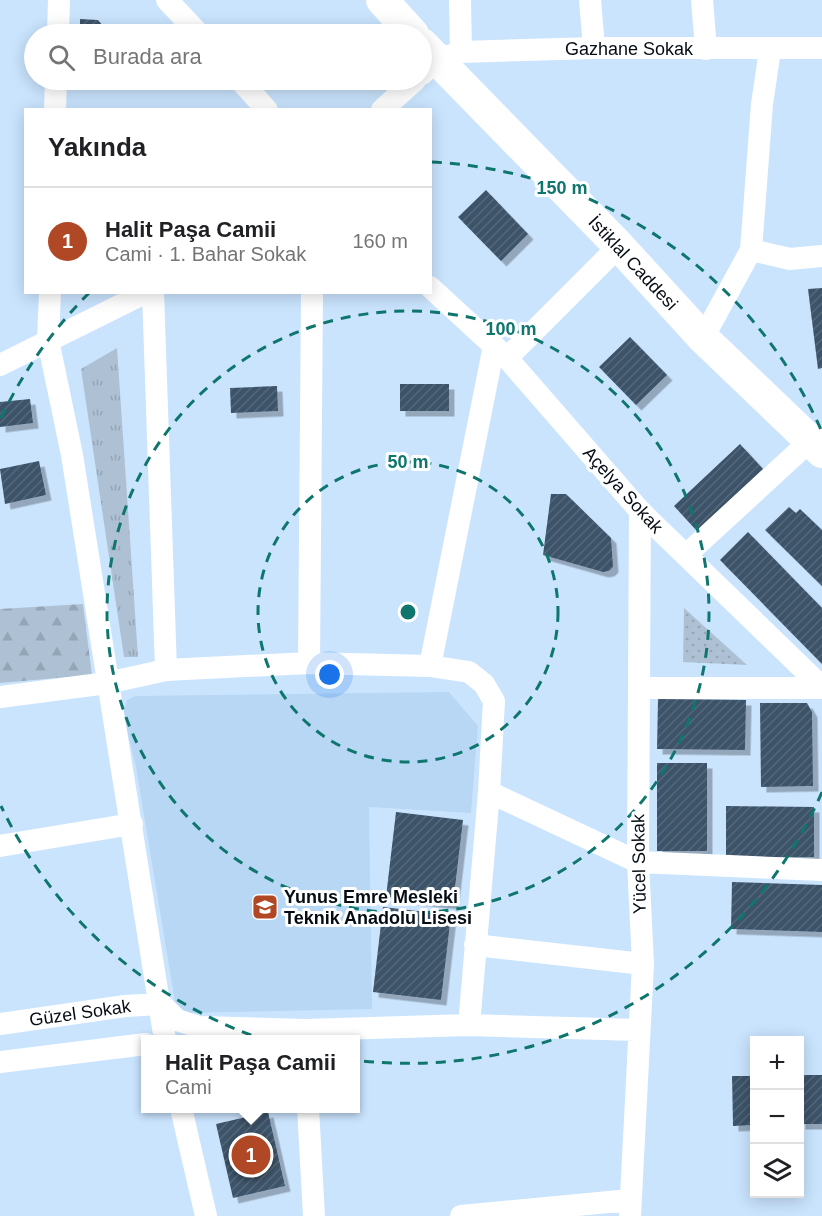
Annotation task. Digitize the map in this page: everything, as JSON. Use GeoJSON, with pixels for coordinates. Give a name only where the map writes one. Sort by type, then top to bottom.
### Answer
{"type":"FeatureCollection","features":[{"type":"Feature","properties":{"kind":"main road"},"geometry":{"type":"LineString","coordinates":[[382,0],[404,24]]}},
{"type":"Feature","properties":{"kind":"main road","name":"İstiklal Caddesi"},"geometry":{"type":"LineString","coordinates":[[432,63],[619,246],[703,338],[816,447]]}},
{"type":"Feature","properties":{"kind":"street"},"geometry":{"type":"LineString","coordinates":[[58,24],[59,0]]}},
{"type":"Feature","properties":{"kind":"street"},"geometry":{"type":"LineString","coordinates":[[167,0],[190,24]]}},
{"type":"Feature","properties":{"kind":"street"},"geometry":{"type":"LineString","coordinates":[[432,60],[460,0]]}},
{"type":"Feature","properties":{"kind":"street"},"geometry":{"type":"LineString","coordinates":[[590,0],[594,48]]}},
{"type":"Feature","properties":{"kind":"street"},"geometry":{"type":"LineString","coordinates":[[702,0],[706,49]]}},
{"type":"Feature","properties":{"kind":"street","name":"Gazhane Sokak"},"geometry":{"type":"LineString","coordinates":[[432,62],[594,48],[770,50],[822,48]]}},
{"type":"Feature","properties":{"kind":"street"},"geometry":{"type":"LineString","coordinates":[[703,338],[751,250],[762,104],[770,50]]}},
{"type":"Feature","properties":{"kind":"street"},"geometry":{"type":"LineString","coordinates":[[55,108],[56,90]]}},
{"type":"Feature","properties":{"kind":"street"},"geometry":{"type":"LineString","coordinates":[[249,90],[265,108]]}},
{"type":"Feature","properties":{"kind":"street"},"geometry":{"type":"LineString","coordinates":[[384,108],[402,90]]}},
{"type":"Feature","properties":{"kind":"street"},"geometry":{"type":"LineString","coordinates":[[430,666],[501,352],[619,246]]}},
{"type":"Feature","properties":{"kind":"street"},"geometry":{"type":"LineString","coordinates":[[751,250],[790,259],[822,256]]}},
{"type":"Feature","properties":{"kind":"street","name":"Açelya Sokak"},"geometry":{"type":"LineString","coordinates":[[432,288],[501,352],[639,511],[822,687]]}},
{"type":"Feature","properties":{"kind":"street"},"geometry":{"type":"LineString","coordinates":[[50,294],[48,340],[72,455],[164,1035]]}},
{"type":"Feature","properties":{"kind":"street"},"geometry":{"type":"LineString","coordinates":[[0,365],[143,294]]}},
{"type":"Feature","properties":{"kind":"street"},"geometry":{"type":"LineString","coordinates":[[153,294],[166,670]]}},
{"type":"Feature","properties":{"kind":"street"},"geometry":{"type":"LineString","coordinates":[[309,663],[312,294]]}},
{"type":"Feature","properties":{"kind":"street"},"geometry":{"type":"LineString","coordinates":[[686,555],[816,447]]}},
{"type":"Feature","properties":{"kind":"street","name":"Yücel Sokak"},"geometry":{"type":"LineString","coordinates":[[630,1208],[643,964],[638,862],[639,511]]}},
{"type":"Feature","properties":{"kind":"street"},"geometry":{"type":"LineString","coordinates":[[0,697],[107,683],[166,670],[309,663],[430,666],[469,672],[484,684],[494,701],[489,792],[469,1025]]}},
{"type":"Feature","properties":{"kind":"street"},"geometry":{"type":"LineString","coordinates":[[639,688],[822,687]]}},
{"type":"Feature","properties":{"kind":"street"},"geometry":{"type":"LineString","coordinates":[[489,792],[638,862],[822,870]]}},
{"type":"Feature","properties":{"kind":"street"},"geometry":{"type":"LineString","coordinates":[[0,846],[132,824]]}},
{"type":"Feature","properties":{"kind":"street"},"geometry":{"type":"LineString","coordinates":[[475,945],[643,964]]}},
{"type":"Feature","properties":{"kind":"street"},"geometry":{"type":"LineString","coordinates":[[161,1004],[177,1020],[199,1027],[305,1035],[469,1025],[638,1030]]}},
{"type":"Feature","properties":{"kind":"street","name":"Güzel Sokak"},"geometry":{"type":"LineString","coordinates":[[0,1024],[125,1006],[161,1004]]}},
{"type":"Feature","properties":{"kind":"street"},"geometry":{"type":"LineString","coordinates":[[0,1062],[141,1045]]}},
{"type":"Feature","properties":{"kind":"street"},"geometry":{"type":"LineString","coordinates":[[182,1113],[206,1216]]}},
{"type":"Feature","properties":{"kind":"street"},"geometry":{"type":"LineString","coordinates":[[309,1113],[314,1216]]}},
{"type":"Feature","properties":{"kind":"street"},"geometry":{"type":"LineString","coordinates":[[461,1216],[630,1208]]}},
{"type":"Feature","properties":{"kind":"shaded area","name":"Yunus Emre Mesleki Teknik Anadolu Lisesi"},"geometry":{"type":"Polygon","coordinates":[[[449,692],[478,726],[471,813],[369,807],[372,1009],[186,1013],[175,1002],[136,767],[123,713],[127,700],[136,696],[449,692]]]}},
{"type":"Feature","properties":{"kind":"green space"},"geometry":{"type":"Polygon","coordinates":[[[117,348],[138,657],[124,657],[81,369],[117,348]]]}},
{"type":"Feature","properties":{"kind":"green space"},"geometry":{"type":"Polygon","coordinates":[[[83,604],[92,675],[0,683],[0,609],[83,604]]]}},
{"type":"Feature","properties":{"kind":"green space"},"geometry":{"type":"Polygon","coordinates":[[[684,608],[747,665],[683,662],[684,608]]]}},
{"type":"Feature","properties":{"kind":"building"},"geometry":{"type":"Polygon","coordinates":[[[80,19],[98,20],[101,24],[80,24],[80,19]]]}},
{"type":"Feature","properties":{"kind":"building"},"geometry":{"type":"Polygon","coordinates":[[[486,190],[528,234],[501,261],[458,217],[486,190]]]}},
{"type":"Feature","properties":{"kind":"building"},"geometry":{"type":"Polygon","coordinates":[[[822,288],[822,368],[818,369],[808,289],[822,288]]]}},
{"type":"Feature","properties":{"kind":"building"},"geometry":{"type":"Polygon","coordinates":[[[630,337],[667,375],[636,405],[599,367],[630,337]]]}},
{"type":"Feature","properties":{"kind":"building"},"geometry":{"type":"Polygon","coordinates":[[[400,384],[449,384],[449,411],[400,411],[400,384]]]}},
{"type":"Feature","properties":{"kind":"building"},"geometry":{"type":"Polygon","coordinates":[[[277,386],[278,411],[231,413],[230,388],[277,386]]]}},
{"type":"Feature","properties":{"kind":"building"},"geometry":{"type":"Polygon","coordinates":[[[30,399],[33,423],[0,427],[0,402],[30,399]]]}},
{"type":"Feature","properties":{"kind":"building"},"geometry":{"type":"Polygon","coordinates":[[[740,444],[763,469],[697,531],[674,506],[740,444]]]}},
{"type":"Feature","properties":{"kind":"building"},"geometry":{"type":"Polygon","coordinates":[[[39,461],[46,495],[5,504],[0,469],[39,461]]]}},
{"type":"Feature","properties":{"kind":"building"},"geometry":{"type":"Polygon","coordinates":[[[551,494],[566,494],[611,538],[613,567],[609,571],[603,572],[543,555],[551,494]]]}},
{"type":"Feature","properties":{"kind":"building"},"geometry":{"type":"Polygon","coordinates":[[[789,507],[796,513],[800,509],[822,530],[822,586],[765,530],[789,507]]]}},
{"type":"Feature","properties":{"kind":"building"},"geometry":{"type":"Polygon","coordinates":[[[748,532],[822,608],[822,664],[720,560],[748,532]]]}},
{"type":"Feature","properties":{"kind":"building"},"geometry":{"type":"Polygon","coordinates":[[[658,699],[746,700],[745,750],[657,749],[658,699]]]}},
{"type":"Feature","properties":{"kind":"building"},"geometry":{"type":"Polygon","coordinates":[[[760,703],[807,703],[812,712],[813,786],[761,787],[760,703]]]}},
{"type":"Feature","properties":{"kind":"building"},"geometry":{"type":"Polygon","coordinates":[[[657,763],[707,763],[707,851],[657,851],[657,763]]]}},
{"type":"Feature","properties":{"kind":"building"},"geometry":{"type":"Polygon","coordinates":[[[726,806],[814,807],[814,857],[726,857],[726,806]]]}},
{"type":"Feature","properties":{"kind":"building"},"geometry":{"type":"Polygon","coordinates":[[[396,812],[463,820],[453,904],[386,897],[396,812]]]}},
{"type":"Feature","properties":{"kind":"building"},"geometry":{"type":"Polygon","coordinates":[[[732,882],[822,885],[822,932],[731,929],[732,882]]]}},
{"type":"Feature","properties":{"kind":"building"},"geometry":{"type":"Polygon","coordinates":[[[383,907],[451,915],[441,1000],[373,992],[383,907]]]}},
{"type":"Feature","properties":{"kind":"building"},"geometry":{"type":"Polygon","coordinates":[[[804,1075],[822,1075],[822,1124],[804,1124],[804,1075]]]}},
{"type":"Feature","properties":{"kind":"building"},"geometry":{"type":"Polygon","coordinates":[[[732,1076],[750,1076],[750,1125],[733,1126],[732,1076]]]}},
{"type":"Feature","properties":{"kind":"building"},"geometry":{"type":"Polygon","coordinates":[[[268,1113],[285,1186],[233,1198],[216,1124],[268,1113]]]}},
{"type":"Feature","properties":{"kind":"place","name":"Yunus Emre Mesleki Teknik Anadolu Lisesi"},"geometry":{"type":"Point","coordinates":[265,907]}},
{"type":"Feature","properties":{"kind":"place","name":"Halit Paşa Camii"},"geometry":{"type":"Point","coordinates":[251,1155]}}]}
